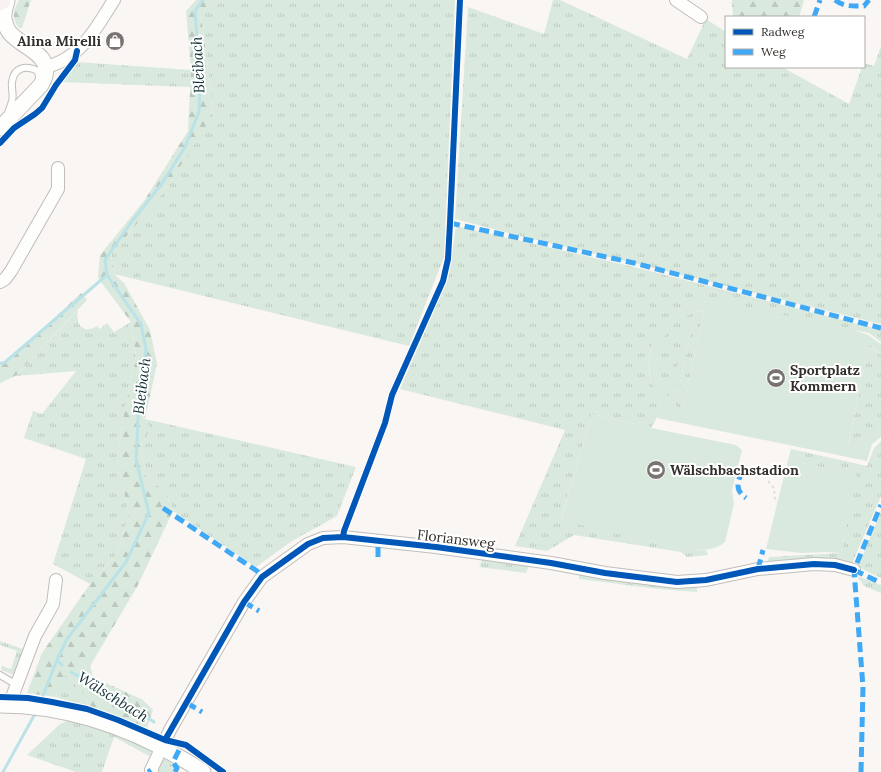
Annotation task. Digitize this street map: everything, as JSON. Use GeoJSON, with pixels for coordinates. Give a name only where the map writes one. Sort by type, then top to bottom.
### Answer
{"type":"FeatureCollection","features":[{"type":"Feature","properties":{"kind":"street"},"geometry":{"type":"LineString","coordinates":[[2,126],[41,85],[46,77],[47,67],[42,60],[9,32],[4,17],[7,0]]}},
{"type":"Feature","properties":{"kind":"street"},"geometry":{"type":"LineString","coordinates":[[47,67],[66,59],[77,51],[96,28],[114,0]]}},
{"type":"Feature","properties":{"kind":"street"},"geometry":{"type":"LineString","coordinates":[[676,0],[701,17]]}},
{"type":"Feature","properties":{"kind":"street"},"geometry":{"type":"LineString","coordinates":[[0,282],[5,279],[11,271],[58,189],[58,168]]}},
{"type":"Feature","properties":{"kind":"street","name":"Floriansweg"},"geometry":{"type":"LineString","coordinates":[[150,771],[161,747],[244,602],[262,577],[308,544],[323,538],[343,537],[436,547],[551,563],[604,573],[677,582],[706,580],[758,570],[814,564],[835,565],[854,570]]}},
{"type":"Feature","properties":{"kind":"street"},"geometry":{"type":"LineString","coordinates":[[56,580],[53,604],[35,636],[17,685],[4,705],[48,709],[114,726],[161,747],[197,767],[203,772]]}},
{"type":"Feature","properties":{"kind":"lane"},"geometry":{"type":"LineString","coordinates":[[2,126],[13,100],[12,82],[15,72],[23,67],[32,68],[38,71],[41,85]]}},
{"type":"Feature","properties":{"kind":"lane"},"geometry":{"type":"LineString","coordinates":[[0,675],[17,685]]}},
{"type":"Feature","properties":{"kind":"path"},"geometry":{"type":"LineString","coordinates":[[768,481],[774,488],[775,500],[778,501]]}},
{"type":"Feature","properties":{"kind":"green space"},"geometry":{"type":"Polygon","coordinates":[[[19,0],[31,0],[22,28],[19,28],[14,18],[14,11],[19,0]]]}},
{"type":"Feature","properties":{"kind":"green space"},"geometry":{"type":"Polygon","coordinates":[[[196,0],[213,0],[201,15],[213,107],[204,130],[162,194],[111,254],[114,274],[124,283],[150,330],[157,364],[145,419],[150,428],[141,447],[147,482],[165,489],[173,511],[137,587],[90,666],[93,677],[143,700],[153,710],[147,728],[87,706],[88,699],[66,674],[55,697],[27,693],[42,653],[90,584],[117,554],[129,514],[117,462],[124,413],[136,356],[131,322],[98,278],[100,255],[144,201],[188,131],[191,70],[186,11],[196,0]]]}},
{"type":"Feature","properties":{"kind":"green space"},"geometry":{"type":"Polygon","coordinates":[[[213,0],[455,0],[444,257],[409,346],[114,274],[111,254],[162,194],[204,129],[213,107],[201,15],[213,0]]]}},
{"type":"Feature","properties":{"kind":"green space"},"geometry":{"type":"Polygon","coordinates":[[[553,0],[560,0],[687,59],[706,19],[725,31],[725,68],[784,68],[849,104],[862,68],[865,68],[865,63],[874,66],[881,46],[881,324],[455,219],[468,7],[544,34],[553,0]]]}},
{"type":"Feature","properties":{"kind":"green space"},"geometry":{"type":"Polygon","coordinates":[[[732,0],[804,0],[799,16],[733,16],[732,0]]]}},
{"type":"Feature","properties":{"kind":"green space"},"geometry":{"type":"Polygon","coordinates":[[[76,62],[191,70],[190,87],[62,82],[76,62]]]}},
{"type":"Feature","properties":{"kind":"green space"},"geometry":{"type":"Polygon","coordinates":[[[456,226],[634,267],[881,330],[881,342],[869,333],[708,301],[694,304],[682,310],[671,317],[662,326],[655,337],[651,349],[649,362],[650,377],[660,402],[658,413],[653,425],[651,428],[592,414],[561,519],[670,547],[706,550],[708,555],[687,557],[681,552],[574,535],[547,551],[515,546],[565,430],[400,389],[449,275],[456,226]]]}},
{"type":"Feature","properties":{"kind":"green space"},"geometry":{"type":"Polygon","coordinates":[[[81,293],[87,300],[15,376],[0,383],[0,364],[5,364],[81,293]]]}},
{"type":"Feature","properties":{"kind":"green space","name":"Sportplatz Kommern"},"geometry":{"type":"Polygon","coordinates":[[[708,301],[718,301],[854,330],[868,335],[881,344],[881,355],[869,345],[848,444],[853,444],[866,438],[881,426],[881,437],[872,444],[867,461],[657,418],[660,400],[651,382],[649,361],[651,347],[662,325],[682,309],[694,304],[708,301]],[[704,310],[682,318],[676,323],[667,333],[661,344],[658,356],[660,381],[665,392],[673,403],[683,411],[704,310]]]}},
{"type":"Feature","properties":{"kind":"green space"},"geometry":{"type":"Polygon","coordinates":[[[78,310],[77,315],[79,324],[84,329],[97,326],[100,329],[107,323],[114,332],[131,322],[136,356],[124,413],[117,462],[129,514],[117,554],[90,584],[53,564],[86,459],[24,438],[33,411],[42,414],[76,371],[15,376],[78,310]]]}},
{"type":"Feature","properties":{"kind":"green space"},"geometry":{"type":"Polygon","coordinates":[[[704,310],[683,411],[673,403],[665,393],[660,382],[658,358],[660,345],[666,334],[677,321],[704,310]],[[693,322],[684,333],[672,396],[677,397],[693,322]]]}},
{"type":"Feature","properties":{"kind":"green space"},"geometry":{"type":"Polygon","coordinates":[[[685,321],[693,322],[677,397],[671,396],[684,333],[685,321]]]}},
{"type":"Feature","properties":{"kind":"green space"},"geometry":{"type":"Polygon","coordinates":[[[869,344],[881,355],[881,426],[874,433],[858,443],[848,445],[869,344]]]}},
{"type":"Feature","properties":{"kind":"green space","name":"Wälschbachstadion"},"geometry":{"type":"Polygon","coordinates":[[[592,414],[651,428],[736,445],[742,450],[732,490],[734,504],[725,542],[712,549],[670,547],[561,520],[592,414]]]}},
{"type":"Feature","properties":{"kind":"green space"},"geometry":{"type":"Polygon","coordinates":[[[145,419],[356,467],[337,516],[292,541],[256,567],[173,511],[165,489],[147,482],[141,447],[150,428],[145,419]]]}},
{"type":"Feature","properties":{"kind":"green space"},"geometry":{"type":"Polygon","coordinates":[[[881,441],[881,496],[851,566],[767,563],[769,557],[841,553],[856,475],[788,460],[791,449],[867,466],[874,448],[881,441]]]}},
{"type":"Feature","properties":{"kind":"green space"},"geometry":{"type":"Polygon","coordinates":[[[788,460],[857,475],[841,553],[802,553],[766,549],[788,460]]]}},
{"type":"Feature","properties":{"kind":"green space"},"geometry":{"type":"Polygon","coordinates":[[[881,512],[881,578],[858,567],[881,512]]]}},
{"type":"Feature","properties":{"kind":"green space"},"geometry":{"type":"Polygon","coordinates":[[[482,560],[529,566],[526,573],[479,567],[482,560]]]}},
{"type":"Feature","properties":{"kind":"green space"},"geometry":{"type":"Polygon","coordinates":[[[579,574],[677,587],[697,587],[697,592],[658,589],[579,579],[579,574]]]}},
{"type":"Feature","properties":{"kind":"green space"},"geometry":{"type":"Polygon","coordinates":[[[857,576],[881,585],[881,593],[864,586],[857,576]]]}},
{"type":"Feature","properties":{"kind":"green space"},"geometry":{"type":"Polygon","coordinates":[[[0,641],[23,649],[14,675],[1,670],[2,666],[11,669],[17,651],[0,645],[0,641]]]}},
{"type":"Feature","properties":{"kind":"green space"},"geometry":{"type":"Polygon","coordinates":[[[65,673],[88,699],[87,706],[55,697],[65,673]]]}},
{"type":"Feature","properties":{"kind":"green space"},"geometry":{"type":"Polygon","coordinates":[[[74,718],[144,744],[151,751],[151,757],[114,737],[102,772],[76,772],[27,755],[60,724],[74,718]]]}},
{"type":"Feature","properties":{"kind":"green space"},"geometry":{"type":"Polygon","coordinates":[[[167,757],[172,758],[171,762],[175,768],[173,772],[156,772],[160,760],[167,757]]]}},
{"type":"Feature","properties":{"kind":"waterway","name":"Bleibach"},"geometry":{"type":"LineString","coordinates":[[40,703],[67,639],[126,562],[149,513],[136,460],[139,402],[146,349],[141,324],[107,275],[105,260],[130,224],[163,182],[185,147],[199,112],[200,72],[195,11],[203,0]]}},
{"type":"Feature","properties":{"kind":"waterway"},"geometry":{"type":"LineString","coordinates":[[0,363],[4,363],[107,275]]}},
{"type":"Feature","properties":{"kind":"waterway","name":"Bleibach"},"geometry":{"type":"LineString","coordinates":[[57,660],[62,665]]}},
{"type":"Feature","properties":{"kind":"waterway","name":"Wälschbach"},"geometry":{"type":"LineString","coordinates":[[71,672],[117,697],[154,722]]}},
{"type":"Feature","properties":{"kind":"waterway","name":"Bleibach"},"geometry":{"type":"LineString","coordinates":[[3,772],[36,712]]}},
{"type":"Feature","properties":{"kind":"marked path"},"geometry":{"type":"LineString","coordinates":[[814,16],[820,0]]}},
{"type":"Feature","properties":{"kind":"marked path"},"geometry":{"type":"LineString","coordinates":[[835,0],[849,6],[864,6],[869,0]]}},
{"type":"Feature","properties":{"kind":"marked path"},"geometry":{"type":"LineString","coordinates":[[450,223],[634,263],[881,328]]}},
{"type":"Feature","properties":{"kind":"marked path"},"geometry":{"type":"LineString","coordinates":[[742,470],[738,482],[738,489],[746,498]]}},
{"type":"Feature","properties":{"kind":"marked path"},"geometry":{"type":"LineString","coordinates":[[861,772],[863,687],[854,570],[881,505]]}},
{"type":"Feature","properties":{"kind":"marked path"},"geometry":{"type":"LineString","coordinates":[[163,508],[257,571],[262,577]]}},
{"type":"Feature","properties":{"kind":"marked path"},"geometry":{"type":"LineString","coordinates":[[378,542],[378,557]]}},
{"type":"Feature","properties":{"kind":"marked path"},"geometry":{"type":"LineString","coordinates":[[758,569],[763,550]]}},
{"type":"Feature","properties":{"kind":"marked path"},"geometry":{"type":"LineString","coordinates":[[854,570],[881,583]]}},
{"type":"Feature","properties":{"kind":"marked path"},"geometry":{"type":"LineString","coordinates":[[244,602],[259,611]]}},
{"type":"Feature","properties":{"kind":"marked path"},"geometry":{"type":"LineString","coordinates":[[187,703],[202,712]]}},
{"type":"Feature","properties":{"kind":"marked path"},"geometry":{"type":"LineString","coordinates":[[175,772],[177,768],[173,762],[182,744]]}},
{"type":"Feature","properties":{"kind":"cycle path"},"geometry":{"type":"LineString","coordinates":[[343,537],[385,423],[392,395],[443,281],[448,259],[460,0]]}},
{"type":"Feature","properties":{"kind":"cycle path"},"geometry":{"type":"LineString","coordinates":[[0,143],[14,128],[42,108],[56,85],[75,60],[77,51]]}},
{"type":"Feature","properties":{"kind":"cycle path"},"geometry":{"type":"LineString","coordinates":[[165,740],[244,602],[262,577],[308,544],[323,538],[343,537],[436,547],[551,563],[605,573],[677,582],[706,580],[758,569],[814,564],[835,565],[854,570]]}},
{"type":"Feature","properties":{"kind":"cycle path"},"geometry":{"type":"LineString","coordinates":[[0,697],[28,698],[87,709],[118,720],[165,740],[186,745],[223,772]]}},
{"type":"Feature","properties":{"kind":"place","name":"Alina Mirelli"},"geometry":{"type":"Point","coordinates":[115,41]}},
{"type":"Feature","properties":{"kind":"place","name":"Sportplatz Kommern"},"geometry":{"type":"Point","coordinates":[776,378]}},
{"type":"Feature","properties":{"kind":"place","name":"Wälschbachstadion"},"geometry":{"type":"Point","coordinates":[656,470]}}]}
